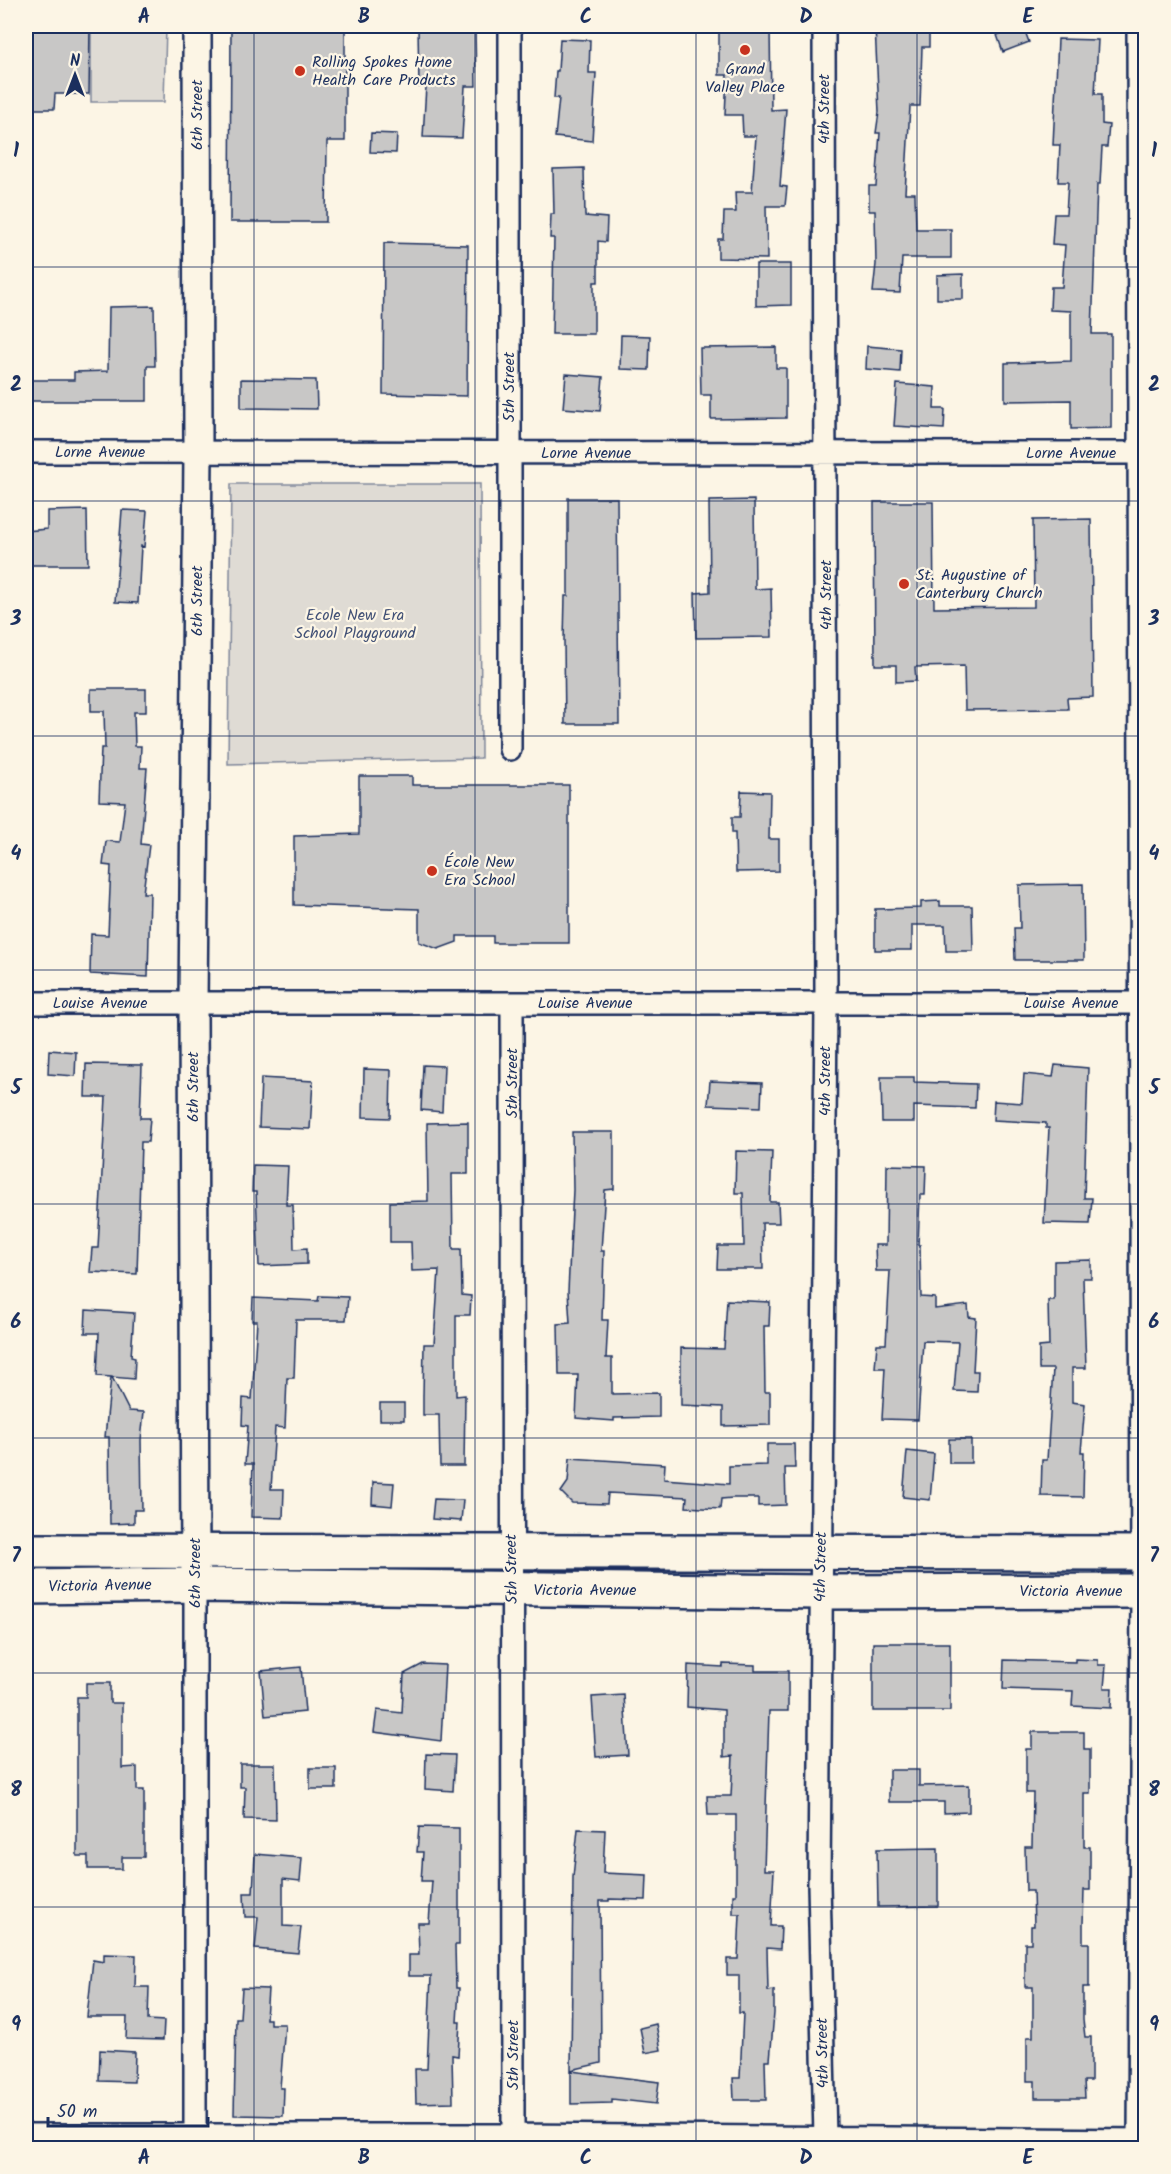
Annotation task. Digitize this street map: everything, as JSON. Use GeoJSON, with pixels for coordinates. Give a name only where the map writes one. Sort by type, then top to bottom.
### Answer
{"type":"FeatureCollection","features":[{"type":"Feature","properties":{"kind":"main road","name":"Victoria Avenue"},"geometry":{"type":"LineString","coordinates":[[26,1551],[195,1569],[512,1589],[820,1592],[1144,1591]]}},
{"type":"Feature","properties":{"kind":"main road","name":"Victoria Avenue"},"geometry":{"type":"LineString","coordinates":[[26,1587],[195,1569],[511,1553],[1143,1553]]}},
{"type":"Feature","properties":{"kind":"street","name":"6th Street"},"geometry":{"type":"LineString","coordinates":[[195,2142],[193,1003],[198,453],[197,26]]}},
{"type":"Feature","properties":{"kind":"street","name":"5th Street"},"geometry":{"type":"LineString","coordinates":[[510,26],[510,749]]}},
{"type":"Feature","properties":{"kind":"street","name":"4th Street"},"geometry":{"type":"LineString","coordinates":[[824,26],[826,1003],[819,1884],[825,2137]]}},
{"type":"Feature","properties":{"kind":"street"},"geometry":{"type":"LineString","coordinates":[[26,2135],[195,2142],[513,2135],[1142,2140],[1144,1591],[1142,453],[1138,26]]}},
{"type":"Feature","properties":{"kind":"street","name":"Lorne Avenue"},"geometry":{"type":"LineString","coordinates":[[26,452],[1142,453]]}},
{"type":"Feature","properties":{"kind":"street","name":"Louise Avenue"},"geometry":{"type":"LineString","coordinates":[[26,1003],[1143,1003]]}},
{"type":"Feature","properties":{"kind":"street","name":"5th Street"},"geometry":{"type":"LineString","coordinates":[[512,1003],[513,2135]]}},
{"type":"Feature","properties":{"kind":"green space"},"geometry":{"type":"Polygon","coordinates":[[[91,26],[166,26],[164,102],[91,102],[91,26]]]}},
{"type":"Feature","properties":{"kind":"green space","name":"Ecole New Era School Playground"},"geometry":{"type":"Polygon","coordinates":[[[231,484],[480,484],[481,758],[228,764],[231,484]]]}},
{"type":"Feature","properties":{"kind":"building"},"geometry":{"type":"Polygon","coordinates":[[[26,26],[90,26],[89,94],[55,94],[54,109],[26,109],[26,26]]]}},
{"type":"Feature","properties":{"kind":"building"},"geometry":{"type":"Polygon","coordinates":[[[231,26],[345,26],[345,141],[327,141],[326,222],[230,222],[231,26]]]}},
{"type":"Feature","properties":{"kind":"building"},"geometry":{"type":"Polygon","coordinates":[[[418,26],[475,26],[476,86],[465,86],[462,138],[423,137],[426,86],[419,87],[418,26]]]}},
{"type":"Feature","properties":{"kind":"building"},"geometry":{"type":"Polygon","coordinates":[[[719,26],[770,26],[771,110],[786,109],[780,186],[787,187],[785,206],[766,206],[767,259],[718,258],[718,239],[723,239],[724,212],[736,212],[735,192],[752,192],[756,136],[743,136],[742,115],[725,115],[727,75],[719,75],[719,26]]]}},
{"type":"Feature","properties":{"kind":"building"},"geometry":{"type":"Polygon","coordinates":[[[875,26],[929,26],[929,47],[922,47],[920,106],[910,106],[905,193],[915,193],[916,229],[951,229],[951,258],[902,258],[900,293],[873,292],[876,264],[875,211],[869,211],[869,186],[876,186],[880,133],[876,133],[879,112],[875,26]]]}},
{"type":"Feature","properties":{"kind":"building"},"geometry":{"type":"Polygon","coordinates":[[[1023,26],[1029,42],[1003,52],[997,35],[1023,26]]]}},
{"type":"Feature","properties":{"kind":"building"},"geometry":{"type":"Polygon","coordinates":[[[560,39],[590,40],[589,73],[596,73],[592,141],[555,137],[559,98],[554,98],[560,39]]]}},
{"type":"Feature","properties":{"kind":"building"},"geometry":{"type":"Polygon","coordinates":[[[1058,39],[1098,40],[1095,94],[1102,94],[1102,124],[1109,125],[1107,147],[1102,147],[1100,184],[1097,184],[1092,334],[1111,334],[1111,428],[1071,429],[1071,400],[1005,401],[1005,363],[1071,361],[1071,311],[1050,310],[1051,287],[1062,287],[1065,245],[1052,244],[1054,214],[1066,214],[1068,182],[1058,182],[1060,145],[1053,145],[1058,39]]]}},
{"type":"Feature","properties":{"kind":"building"},"geometry":{"type":"Polygon","coordinates":[[[371,133],[397,134],[396,153],[370,152],[371,133]]]}},
{"type":"Feature","properties":{"kind":"building"},"geometry":{"type":"Polygon","coordinates":[[[584,168],[585,216],[607,218],[606,242],[598,241],[598,282],[594,282],[594,334],[552,334],[554,238],[550,238],[551,214],[554,214],[553,169],[584,168]]]}},
{"type":"Feature","properties":{"kind":"building"},"geometry":{"type":"Polygon","coordinates":[[[384,243],[468,245],[467,396],[383,394],[384,243]]]}},
{"type":"Feature","properties":{"kind":"building"},"geometry":{"type":"Polygon","coordinates":[[[756,264],[791,264],[791,305],[756,306],[756,264]]]}},
{"type":"Feature","properties":{"kind":"building"},"geometry":{"type":"Polygon","coordinates":[[[963,274],[963,299],[937,299],[937,275],[963,274]]]}},
{"type":"Feature","properties":{"kind":"building"},"geometry":{"type":"Polygon","coordinates":[[[154,306],[155,366],[147,366],[147,401],[26,401],[26,380],[74,380],[74,372],[108,371],[109,307],[154,306]]]}},
{"type":"Feature","properties":{"kind":"building"},"geometry":{"type":"Polygon","coordinates":[[[621,335],[650,336],[649,370],[620,369],[621,335]]]}},
{"type":"Feature","properties":{"kind":"building"},"geometry":{"type":"Polygon","coordinates":[[[867,346],[901,349],[900,372],[866,369],[867,346]]]}},
{"type":"Feature","properties":{"kind":"building"},"geometry":{"type":"Polygon","coordinates":[[[776,347],[776,368],[786,368],[786,418],[711,419],[711,395],[701,395],[700,348],[776,347]]]}},
{"type":"Feature","properties":{"kind":"building"},"geometry":{"type":"Polygon","coordinates":[[[566,374],[603,377],[600,411],[563,408],[566,374]]]}},
{"type":"Feature","properties":{"kind":"building"},"geometry":{"type":"Polygon","coordinates":[[[241,379],[316,380],[317,409],[241,408],[241,379]]]}},
{"type":"Feature","properties":{"kind":"building"},"geometry":{"type":"Polygon","coordinates":[[[897,384],[935,387],[934,409],[945,409],[944,429],[894,426],[897,384]]]}},
{"type":"Feature","properties":{"kind":"building"},"geometry":{"type":"Polygon","coordinates":[[[568,498],[617,498],[619,724],[565,724],[564,641],[565,596],[568,596],[568,498]]]}},
{"type":"Feature","properties":{"kind":"building"},"geometry":{"type":"Polygon","coordinates":[[[754,500],[755,589],[771,588],[772,637],[696,638],[695,593],[710,592],[709,501],[754,500]]]}},
{"type":"Feature","properties":{"kind":"building"},"geometry":{"type":"Polygon","coordinates":[[[874,502],[933,502],[934,608],[1034,607],[1033,520],[1091,519],[1093,697],[1067,698],[1068,709],[965,710],[964,666],[915,667],[916,681],[896,682],[896,665],[875,665],[874,502]]]}},
{"type":"Feature","properties":{"kind":"building"},"geometry":{"type":"Polygon","coordinates":[[[87,510],[88,565],[26,565],[26,531],[47,529],[47,511],[87,510]]]}},
{"type":"Feature","properties":{"kind":"building"},"geometry":{"type":"Polygon","coordinates":[[[122,510],[147,511],[144,547],[141,546],[138,603],[115,602],[122,510]]]}},
{"type":"Feature","properties":{"kind":"building"},"geometry":{"type":"Polygon","coordinates":[[[91,689],[146,689],[146,712],[134,712],[135,746],[141,746],[140,768],[147,768],[141,844],[149,845],[143,893],[150,893],[148,977],[90,974],[91,934],[108,935],[111,866],[103,865],[106,841],[120,842],[125,802],[99,801],[101,748],[105,748],[104,711],[91,711],[91,689]]]}},
{"type":"Feature","properties":{"kind":"building","name":"École New Era School"},"geometry":{"type":"Polygon","coordinates":[[[359,776],[412,776],[412,785],[569,785],[569,943],[493,943],[493,936],[457,936],[457,942],[438,949],[419,942],[419,909],[294,905],[294,836],[359,834],[359,776]]]}},
{"type":"Feature","properties":{"kind":"building"},"geometry":{"type":"Polygon","coordinates":[[[741,791],[770,792],[769,839],[779,839],[779,871],[736,872],[735,833],[732,833],[732,817],[740,817],[741,791]]]}},
{"type":"Feature","properties":{"kind":"building"},"geometry":{"type":"Polygon","coordinates":[[[1083,884],[1084,960],[1015,960],[1014,928],[1020,928],[1019,885],[1083,884]]]}},
{"type":"Feature","properties":{"kind":"building"},"geometry":{"type":"Polygon","coordinates":[[[940,901],[940,906],[972,906],[973,951],[946,951],[945,925],[912,925],[912,950],[875,950],[875,909],[921,908],[921,902],[940,901]]]}},
{"type":"Feature","properties":{"kind":"building"},"geometry":{"type":"Polygon","coordinates":[[[49,1050],[76,1052],[75,1076],[48,1074],[49,1050]]]}},
{"type":"Feature","properties":{"kind":"building"},"geometry":{"type":"Polygon","coordinates":[[[86,1064],[142,1065],[140,1118],[150,1118],[148,1142],[141,1142],[137,1274],[90,1272],[92,1248],[98,1248],[106,1097],[85,1097],[86,1064]]]}},
{"type":"Feature","properties":{"kind":"building"},"geometry":{"type":"Polygon","coordinates":[[[423,1065],[444,1066],[442,1112],[421,1110],[423,1065]]]}},
{"type":"Feature","properties":{"kind":"building"},"geometry":{"type":"Polygon","coordinates":[[[1055,1065],[1088,1068],[1084,1198],[1092,1198],[1090,1224],[1044,1223],[1049,1128],[1046,1128],[1046,1123],[993,1120],[994,1101],[1022,1103],[1024,1074],[1053,1077],[1055,1065]]]}},
{"type":"Feature","properties":{"kind":"building"},"geometry":{"type":"Polygon","coordinates":[[[364,1069],[391,1070],[390,1118],[363,1117],[364,1069]]]}},
{"type":"Feature","properties":{"kind":"building"},"geometry":{"type":"Polygon","coordinates":[[[881,1077],[914,1077],[914,1082],[976,1084],[975,1108],[914,1106],[914,1122],[882,1122],[881,1077]]]}},
{"type":"Feature","properties":{"kind":"building"},"geometry":{"type":"Polygon","coordinates":[[[261,1078],[313,1081],[310,1129],[259,1127],[261,1078]]]}},
{"type":"Feature","properties":{"kind":"building"},"geometry":{"type":"Polygon","coordinates":[[[710,1081],[762,1083],[761,1107],[708,1105],[710,1081]]]}},
{"type":"Feature","properties":{"kind":"building"},"geometry":{"type":"Polygon","coordinates":[[[468,1122],[468,1174],[452,1174],[453,1249],[461,1249],[462,1295],[471,1296],[470,1315],[456,1315],[456,1396],[465,1395],[464,1466],[440,1466],[439,1415],[423,1415],[424,1344],[434,1344],[439,1270],[412,1271],[411,1242],[390,1242],[390,1202],[428,1201],[427,1123],[468,1122]]]}},
{"type":"Feature","properties":{"kind":"building"},"geometry":{"type":"Polygon","coordinates":[[[572,1132],[614,1132],[614,1189],[605,1190],[601,1251],[604,1251],[602,1320],[608,1320],[606,1358],[612,1358],[612,1394],[659,1393],[659,1417],[614,1418],[614,1421],[576,1418],[578,1375],[559,1375],[558,1324],[570,1323],[568,1291],[573,1190],[572,1132]]]}},
{"type":"Feature","properties":{"kind":"building"},"geometry":{"type":"Polygon","coordinates":[[[736,1151],[772,1152],[770,1202],[778,1202],[779,1223],[762,1223],[763,1269],[717,1269],[718,1246],[744,1246],[743,1193],[735,1193],[736,1151]]]}},
{"type":"Feature","properties":{"kind":"building"},"geometry":{"type":"Polygon","coordinates":[[[253,1165],[288,1166],[286,1205],[293,1205],[294,1249],[307,1248],[307,1264],[259,1266],[256,1192],[252,1192],[253,1165]]]}},
{"type":"Feature","properties":{"kind":"building"},"geometry":{"type":"Polygon","coordinates":[[[887,1165],[926,1166],[925,1195],[920,1195],[918,1245],[920,1245],[921,1297],[935,1298],[935,1309],[968,1305],[969,1317],[976,1318],[973,1371],[978,1371],[977,1392],[954,1391],[958,1342],[923,1341],[918,1420],[882,1419],[885,1368],[875,1368],[877,1344],[886,1344],[890,1271],[876,1271],[875,1245],[886,1245],[887,1165]]]}},
{"type":"Feature","properties":{"kind":"building"},"geometry":{"type":"Polygon","coordinates":[[[1091,1260],[1091,1278],[1083,1278],[1086,1368],[1072,1368],[1072,1402],[1085,1404],[1081,1452],[1084,1452],[1083,1497],[1041,1496],[1042,1460],[1047,1460],[1053,1369],[1039,1369],[1039,1347],[1049,1346],[1048,1300],[1054,1300],[1054,1261],[1091,1260]]]}},
{"type":"Feature","properties":{"kind":"building"},"geometry":{"type":"Polygon","coordinates":[[[319,1296],[348,1297],[346,1320],[296,1320],[294,1378],[287,1378],[285,1428],[275,1427],[271,1489],[284,1489],[283,1518],[251,1517],[253,1464],[245,1464],[248,1426],[242,1425],[243,1398],[252,1399],[257,1321],[252,1321],[253,1298],[318,1301],[319,1296]]]}},
{"type":"Feature","properties":{"kind":"building"},"geometry":{"type":"Polygon","coordinates":[[[727,1300],[770,1302],[769,1326],[764,1326],[765,1392],[770,1392],[770,1425],[723,1426],[723,1407],[681,1405],[681,1348],[724,1349],[727,1300]]]}},
{"type":"Feature","properties":{"kind":"building"},"geometry":{"type":"Polygon","coordinates":[[[86,1310],[134,1313],[131,1357],[135,1358],[134,1379],[112,1377],[129,1411],[144,1412],[141,1440],[142,1510],[134,1510],[134,1523],[110,1524],[109,1437],[105,1437],[111,1377],[97,1376],[99,1333],[85,1333],[86,1310]]]}},
{"type":"Feature","properties":{"kind":"building"},"geometry":{"type":"Polygon","coordinates":[[[380,1403],[404,1403],[404,1420],[380,1420],[380,1403]]]}},
{"type":"Feature","properties":{"kind":"building"},"geometry":{"type":"Polygon","coordinates":[[[949,1439],[971,1439],[971,1463],[949,1463],[949,1439]]]}},
{"type":"Feature","properties":{"kind":"building"},"geometry":{"type":"Polygon","coordinates":[[[767,1444],[794,1444],[795,1468],[785,1468],[786,1505],[758,1506],[758,1498],[733,1498],[721,1499],[720,1509],[686,1507],[687,1497],[608,1493],[607,1504],[572,1503],[561,1492],[568,1482],[570,1458],[665,1464],[664,1479],[729,1484],[729,1466],[767,1465],[767,1444]]]}},
{"type":"Feature","properties":{"kind":"building"},"geometry":{"type":"Polygon","coordinates":[[[907,1451],[934,1454],[930,1500],[903,1497],[907,1451]]]}},
{"type":"Feature","properties":{"kind":"building"},"geometry":{"type":"Polygon","coordinates":[[[373,1482],[394,1483],[392,1506],[372,1504],[373,1482]]]}},
{"type":"Feature","properties":{"kind":"building"},"geometry":{"type":"Polygon","coordinates":[[[434,1499],[463,1500],[461,1521],[432,1519],[434,1499]]]}},
{"type":"Feature","properties":{"kind":"building"},"geometry":{"type":"Polygon","coordinates":[[[873,1643],[950,1643],[950,1711],[873,1711],[873,1643]]]}},
{"type":"Feature","properties":{"kind":"building"},"geometry":{"type":"Polygon","coordinates":[[[1075,1659],[1098,1660],[1098,1665],[1106,1665],[1104,1688],[1112,1688],[1111,1708],[1072,1706],[1073,1691],[1003,1689],[1004,1660],[1075,1662],[1075,1659]]]}},
{"type":"Feature","properties":{"kind":"building"},"geometry":{"type":"Polygon","coordinates":[[[423,1664],[445,1665],[441,1741],[374,1732],[377,1710],[402,1713],[404,1674],[423,1664]]]}},
{"type":"Feature","properties":{"kind":"building"},"geometry":{"type":"Polygon","coordinates":[[[723,1664],[755,1665],[755,1671],[788,1671],[788,1711],[769,1711],[764,1870],[774,1870],[771,1926],[781,1926],[780,1949],[767,1948],[768,1991],[774,1990],[774,2013],[770,2060],[765,2060],[766,2100],[734,2100],[733,2078],[740,2078],[743,2013],[739,2013],[739,1975],[727,1975],[727,1959],[738,1959],[740,1914],[733,1914],[733,1895],[736,1895],[736,1815],[708,1815],[707,1796],[731,1796],[733,1756],[724,1757],[724,1710],[687,1707],[688,1665],[723,1667],[723,1664]]]}},
{"type":"Feature","properties":{"kind":"building"},"geometry":{"type":"Polygon","coordinates":[[[301,1667],[305,1712],[265,1716],[261,1671],[301,1667]]]}},
{"type":"Feature","properties":{"kind":"building"},"geometry":{"type":"Polygon","coordinates":[[[86,1683],[110,1683],[110,1703],[122,1703],[122,1768],[137,1767],[137,1790],[144,1790],[144,1857],[122,1857],[122,1869],[88,1869],[88,1856],[77,1856],[77,1697],[86,1697],[86,1683]]]}},
{"type":"Feature","properties":{"kind":"building"},"geometry":{"type":"Polygon","coordinates":[[[624,1695],[628,1755],[596,1757],[592,1697],[624,1695]]]}},
{"type":"Feature","properties":{"kind":"building"},"geometry":{"type":"Polygon","coordinates":[[[1032,1732],[1084,1732],[1084,1749],[1090,1749],[1090,1793],[1084,1793],[1084,1847],[1090,1847],[1090,1890],[1084,1890],[1083,1924],[1083,1943],[1089,1943],[1089,1987],[1083,1987],[1083,2020],[1085,2037],[1091,2037],[1091,2081],[1084,2081],[1085,2098],[1035,2098],[1035,2081],[1027,2081],[1027,2037],[1033,2037],[1033,1987],[1025,1987],[1025,1943],[1031,1943],[1031,1926],[1034,1926],[1033,1891],[1026,1891],[1025,1847],[1032,1847],[1033,1793],[1026,1793],[1026,1749],[1032,1749],[1032,1732]]]}},
{"type":"Feature","properties":{"kind":"building"},"geometry":{"type":"Polygon","coordinates":[[[426,1754],[455,1755],[453,1791],[425,1789],[426,1754]]]}},
{"type":"Feature","properties":{"kind":"building"},"geometry":{"type":"Polygon","coordinates":[[[240,1764],[275,1764],[276,1820],[244,1819],[245,1787],[240,1787],[240,1764]]]}},
{"type":"Feature","properties":{"kind":"building"},"geometry":{"type":"Polygon","coordinates":[[[310,1768],[336,1768],[336,1789],[310,1789],[310,1768]]]}},
{"type":"Feature","properties":{"kind":"building"},"geometry":{"type":"Polygon","coordinates":[[[889,1770],[919,1770],[919,1786],[969,1785],[969,1812],[944,1813],[944,1802],[889,1802],[889,1770]]]}},
{"type":"Feature","properties":{"kind":"building"},"geometry":{"type":"Polygon","coordinates":[[[419,1827],[459,1828],[459,1945],[455,1945],[456,1988],[459,1988],[457,2022],[460,2022],[458,2056],[452,2055],[453,2102],[416,2103],[415,2069],[427,2069],[431,1976],[409,1976],[409,1955],[419,1955],[418,1923],[429,1923],[432,1881],[421,1881],[423,1852],[417,1852],[419,1827]]]}},
{"type":"Feature","properties":{"kind":"building"},"geometry":{"type":"Polygon","coordinates":[[[578,1829],[605,1830],[603,1873],[647,1875],[646,1900],[609,1899],[609,1901],[600,1901],[601,2063],[571,2070],[573,1877],[578,1829]]]}},
{"type":"Feature","properties":{"kind":"building"},"geometry":{"type":"Polygon","coordinates":[[[938,1848],[938,1906],[878,1907],[877,1849],[938,1848]]]}},
{"type":"Feature","properties":{"kind":"building"},"geometry":{"type":"Polygon","coordinates":[[[255,1854],[302,1858],[300,1881],[283,1879],[283,1926],[301,1927],[298,1953],[255,1949],[258,1917],[245,1917],[244,1893],[253,1893],[255,1854]]]}},
{"type":"Feature","properties":{"kind":"building"},"geometry":{"type":"Polygon","coordinates":[[[104,1954],[136,1955],[135,1987],[149,1987],[148,2020],[164,2021],[163,2040],[126,2039],[127,2017],[87,2017],[93,1960],[104,1962],[104,1954]]]}},
{"type":"Feature","properties":{"kind":"building"},"geometry":{"type":"Polygon","coordinates":[[[242,1988],[268,1989],[266,2019],[270,2019],[270,2024],[285,2024],[280,2088],[284,2088],[283,2116],[234,2115],[236,2018],[240,2018],[242,1988]]]}},
{"type":"Feature","properties":{"kind":"building"},"geometry":{"type":"Polygon","coordinates":[[[656,2024],[661,2050],[645,2053],[640,2028],[656,2024]]]}},
{"type":"Feature","properties":{"kind":"building"},"geometry":{"type":"Polygon","coordinates":[[[100,2050],[135,2052],[134,2082],[99,2081],[100,2050]]]}},
{"type":"Feature","properties":{"kind":"building"},"geometry":{"type":"Polygon","coordinates":[[[571,2071],[659,2082],[656,2104],[612,2099],[612,2103],[571,2104],[571,2071]]]}},
{"type":"Feature","properties":{"kind":"place","name":"Grand Valley Place"},"geometry":{"type":"Point","coordinates":[745,50]}},
{"type":"Feature","properties":{"kind":"place","name":"Rolling Spokes Home Health Care Products"},"geometry":{"type":"Point","coordinates":[300,71]}},
{"type":"Feature","properties":{"kind":"place","name":"St. Augustine of Canterbury Church"},"geometry":{"type":"Point","coordinates":[904,584]}},
{"type":"Feature","properties":{"kind":"place","name":"École New Era School"},"geometry":{"type":"Point","coordinates":[432,871]}}]}
